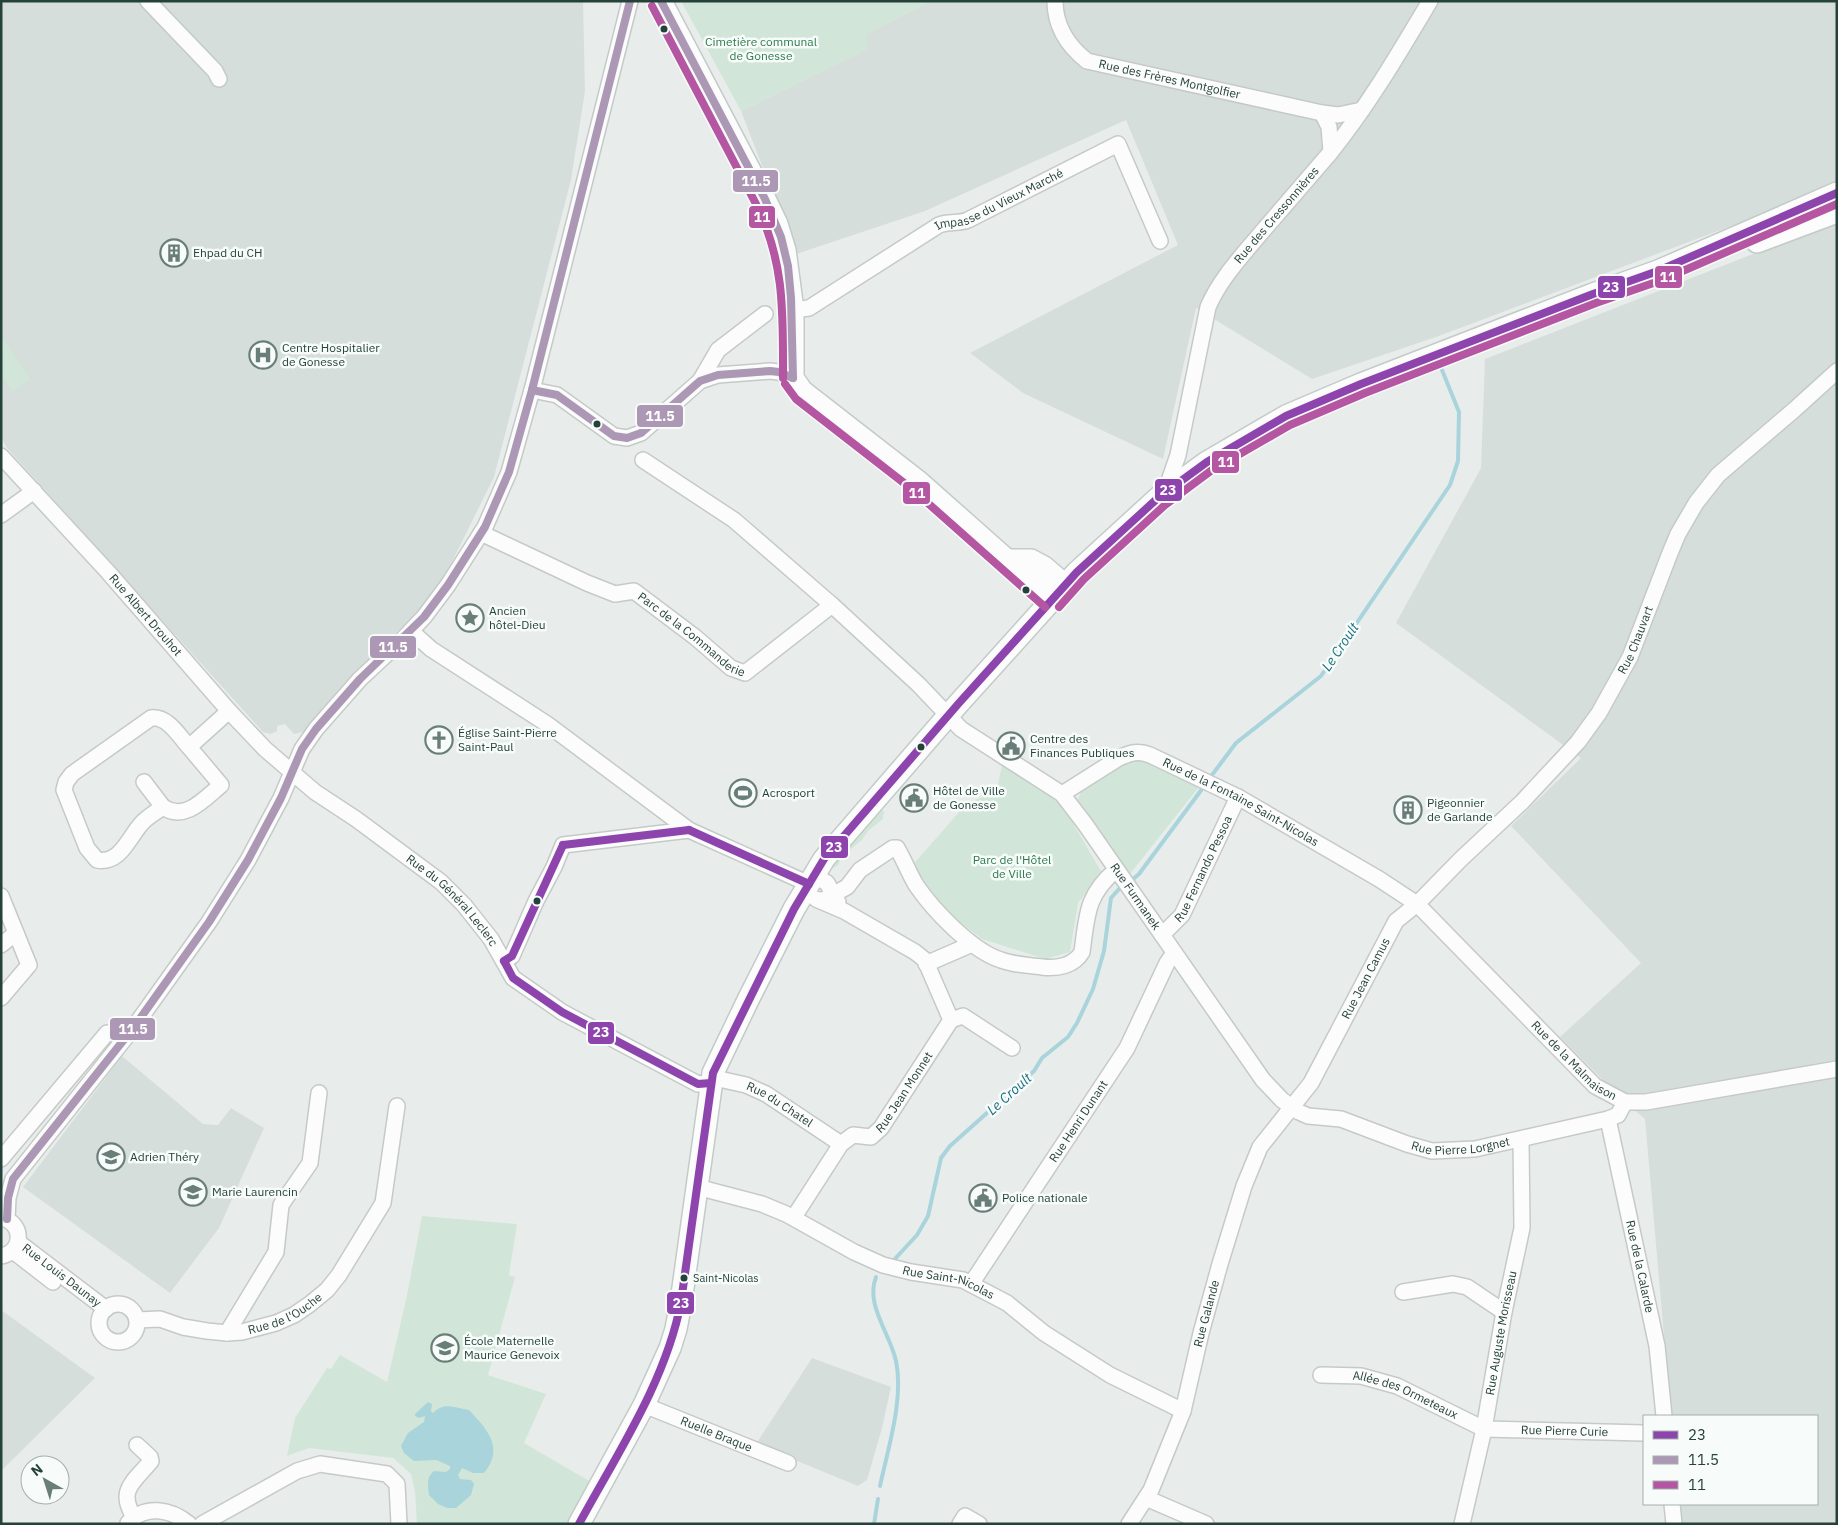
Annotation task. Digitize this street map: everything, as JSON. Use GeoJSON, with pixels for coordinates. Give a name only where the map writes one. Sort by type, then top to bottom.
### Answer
{"type":"FeatureCollection","features":[{"type":"Feature","properties":{"kind":"street"},"geometry":{"type":"LineString","coordinates":[[148,1],[215,71],[219,79]]}},
{"type":"Feature","properties":{"kind":"street"},"geometry":{"type":"LineString","coordinates":[[661,1],[777,224],[785,250],[793,310],[793,378]]}},
{"type":"Feature","properties":{"kind":"street","name":"Rue des Frères Montgolfier"},"geometry":{"type":"LineString","coordinates":[[1055,1],[1056,19],[1060,29],[1076,53],[1087,61],[1322,113],[1338,115],[1362,110]]}},
{"type":"Feature","properties":{"kind":"street","name":"Rue des Cressonnières"},"geometry":{"type":"LineString","coordinates":[[1159,497],[1169,480],[1178,454],[1208,307],[1214,294],[1230,269],[1331,151],[1362,110],[1430,1]]}},
{"type":"Feature","properties":{"kind":"street"},"geometry":{"type":"LineString","coordinates":[[11,1250],[19,1235],[16,1228],[4,1218],[13,1179],[134,1027],[204,929],[248,860],[281,798],[302,749],[316,729],[360,680],[424,617],[448,585],[481,532],[509,472],[532,390],[631,2]]}},
{"type":"Feature","properties":{"kind":"street"},"geometry":{"type":"LineString","coordinates":[[1322,113],[1329,127],[1331,151]]}},
{"type":"Feature","properties":{"kind":"street","name":"Impasse du Vieux Marché"},"geometry":{"type":"LineString","coordinates":[[793,310],[809,308],[939,225],[946,222],[958,223],[968,220],[1118,144],[1160,241]]}},
{"type":"Feature","properties":{"kind":"street"},"geometry":{"type":"LineString","coordinates":[[578,1524],[644,1406],[670,1348],[676,1329],[713,1073],[748,1000],[816,890],[824,859],[1058,593],[1116,535],[1159,497],[1205,463],[1286,416],[1593,294],[1658,271],[1837,193]]}},
{"type":"Feature","properties":{"kind":"street"},"geometry":{"type":"LineString","coordinates":[[1658,271],[1735,251],[1837,212]]}},
{"type":"Feature","properties":{"kind":"street"},"geometry":{"type":"LineString","coordinates":[[532,390],[557,395],[614,436],[627,438],[641,433],[700,381],[718,350],[765,314]]}},
{"type":"Feature","properties":{"kind":"street"},"geometry":{"type":"LineString","coordinates":[[700,381],[718,375],[770,371],[780,372],[793,378],[802,391],[919,482],[1008,560],[1031,560],[1044,567],[1058,593]]}},
{"type":"Feature","properties":{"kind":"street","name":"Rue Chauvart"},"geometry":{"type":"LineString","coordinates":[[1418,904],[1461,859],[1522,802],[1578,742],[1598,713],[1630,657],[1678,534],[1696,504],[1718,474],[1837,371]]}},
{"type":"Feature","properties":{"kind":"street"},"geometry":{"type":"LineString","coordinates":[[1178,454],[1184,462],[1193,464],[1205,463]]}},
{"type":"Feature","properties":{"kind":"street","name":"Rue Albert Drouhot"},"geometry":{"type":"LineString","coordinates":[[1,456],[108,572],[229,711],[265,749],[292,772]]}},
{"type":"Feature","properties":{"kind":"street"},"geometry":{"type":"LineString","coordinates":[[643,460],[734,520],[832,605],[949,715]]}},
{"type":"Feature","properties":{"kind":"street"},"geometry":{"type":"LineString","coordinates":[[1,515],[34,491]]}},
{"type":"Feature","properties":{"kind":"street","name":"Parc de la Commanderie"},"geometry":{"type":"LineString","coordinates":[[481,532],[615,594],[634,591],[695,637],[731,668],[745,673],[832,605]]}},
{"type":"Feature","properties":{"kind":"street"},"geometry":{"type":"LineString","coordinates":[[411,631],[431,649],[540,720],[689,830],[816,890],[844,912],[915,952],[925,960],[951,1020],[963,1016],[1012,1048]]}},
{"type":"Feature","properties":{"kind":"street"},"geometry":{"type":"LineString","coordinates":[[189,748],[229,711]]}},
{"type":"Feature","properties":{"kind":"street","name":"Rue Furmanek"},"geometry":{"type":"LineString","coordinates":[[949,715],[961,729],[1062,794],[1085,824],[1271,1091],[1292,1107]]}},
{"type":"Feature","properties":{"kind":"street"},"geometry":{"type":"LineString","coordinates":[[144,782],[163,807],[171,812],[181,813],[195,807],[221,786],[166,721],[159,717],[151,718],[72,774],[66,782],[64,790],[87,848],[97,860],[107,862],[118,855],[143,822],[163,807]]}},
{"type":"Feature","properties":{"kind":"street","name":"Rue de la Fontaine Saint-Nicolas"},"geometry":{"type":"LineString","coordinates":[[1062,794],[1119,758],[1129,753],[1144,752],[1205,783],[1238,797],[1379,879],[1418,904]]}},
{"type":"Feature","properties":{"kind":"street","name":"Rue du Général Leclerc"},"geometry":{"type":"LineString","coordinates":[[292,772],[315,792],[356,819],[441,882],[473,915],[491,939],[513,978],[562,1012],[698,1084],[711,1083]]}},
{"type":"Feature","properties":{"kind":"street","name":"Rue Fernando Pessoa"},"geometry":{"type":"LineString","coordinates":[[1162,935],[1182,915],[1238,797]]}},
{"type":"Feature","properties":{"kind":"street"},"geometry":{"type":"LineString","coordinates":[[504,961],[512,956],[563,845],[689,830]]}},
{"type":"Feature","properties":{"kind":"street"},"geometry":{"type":"LineString","coordinates":[[816,890],[850,885],[860,870],[893,848],[896,848],[917,886],[929,903],[989,961],[1046,967],[1074,962],[1082,952],[1088,912],[1093,895],[1104,880],[1116,870]]}},
{"type":"Feature","properties":{"kind":"street"},"geometry":{"type":"LineString","coordinates":[[1,896],[29,965],[1,998]]}},
{"type":"Feature","properties":{"kind":"street","name":"Rue Jean Camus"},"geometry":{"type":"LineString","coordinates":[[1292,1107],[1311,1083],[1396,921],[1418,904]]}},
{"type":"Feature","properties":{"kind":"street","name":"Rue de la Malmaison"},"geometry":{"type":"LineString","coordinates":[[1418,904],[1595,1086],[1625,1102],[1646,1102],[1837,1069]]}},
{"type":"Feature","properties":{"kind":"street"},"geometry":{"type":"LineString","coordinates":[[1,945],[16,933]]}},
{"type":"Feature","properties":{"kind":"street"},"geometry":{"type":"LineString","coordinates":[[926,964],[972,944]]}},
{"type":"Feature","properties":{"kind":"street","name":"Rue Henri Dunant"},"geometry":{"type":"LineString","coordinates":[[971,1284],[1127,1048],[1174,952]]}},
{"type":"Feature","properties":{"kind":"street","name":"Rue Jean Monnet"},"geometry":{"type":"LineString","coordinates":[[841,1144],[854,1135],[870,1137],[881,1128],[951,1020]]}},
{"type":"Feature","properties":{"kind":"street"},"geometry":{"type":"LineString","coordinates":[[1,1159],[107,1033]]}},
{"type":"Feature","properties":{"kind":"street","name":"Rue du Chatel"},"geometry":{"type":"LineString","coordinates":[[711,1083],[719,1079],[746,1084],[766,1094],[841,1144]]}},
{"type":"Feature","properties":{"kind":"street"},"geometry":{"type":"LineString","coordinates":[[227,1333],[276,1252],[281,1205],[310,1163],[319,1093]]}},
{"type":"Feature","properties":{"kind":"street"},"geometry":{"type":"LineString","coordinates":[[1608,1119],[1618,1114],[1625,1102]]}},
{"type":"Feature","properties":{"kind":"street","name":"Rue de l'Ouche"},"geometry":{"type":"LineString","coordinates":[[137,1320],[160,1320],[183,1327],[227,1333],[242,1332],[276,1323],[294,1314],[327,1290],[340,1275],[383,1203],[397,1106]]}},
{"type":"Feature","properties":{"kind":"street","name":"Rue Pierre Lorgnet"},"geometry":{"type":"LineString","coordinates":[[1292,1107],[1308,1116],[1341,1119],[1407,1144],[1432,1151],[1475,1149],[1608,1119]]}},
{"type":"Feature","properties":{"kind":"street","name":"Rue Galande"},"geometry":{"type":"LineString","coordinates":[[1129,1524],[1151,1490],[1183,1411],[1200,1333],[1244,1186],[1260,1147],[1292,1107]]}},
{"type":"Feature","properties":{"kind":"street","name":"Rue de la Calarde"},"geometry":{"type":"LineString","coordinates":[[1608,1119],[1657,1346],[1664,1415]]}},
{"type":"Feature","properties":{"kind":"street","name":"Rue Auguste Morisseau"},"geometry":{"type":"LineString","coordinates":[[1462,1524],[1484,1429],[1504,1312],[1522,1228],[1521,1140]]}},
{"type":"Feature","properties":{"kind":"street"},"geometry":{"type":"LineString","coordinates":[[794,1217],[841,1144]]}},
{"type":"Feature","properties":{"kind":"street","name":"Rue Saint-Nicolas"},"geometry":{"type":"LineString","coordinates":[[698,1187],[762,1204],[794,1217],[854,1252],[883,1265],[911,1272],[963,1280],[1007,1303],[1044,1332],[1110,1375],[1183,1411]]}},
{"type":"Feature","properties":{"kind":"street","name":"Rue Louis Daunay"},"geometry":{"type":"LineString","coordinates":[[11,1250],[103,1313]]}},
{"type":"Feature","properties":{"kind":"street"},"geometry":{"type":"LineString","coordinates":[[1403,1292],[1453,1284],[1467,1287],[1504,1312]]}},
{"type":"Feature","properties":{"kind":"street"},"geometry":{"type":"LineString","coordinates":[[114,1305],[125,1306],[134,1312],[137,1320],[132,1337],[115,1342],[109,1340],[99,1327],[103,1313],[114,1305]]}},
{"type":"Feature","properties":{"kind":"street","name":"Allée des Ormeteaux"},"geometry":{"type":"LineString","coordinates":[[1321,1375],[1361,1376],[1397,1386],[1484,1429]]}},
{"type":"Feature","properties":{"kind":"street","name":"Ruelle Braque"},"geometry":{"type":"LineString","coordinates":[[644,1406],[788,1463]]}},
{"type":"Feature","properties":{"kind":"street","name":"Rue Pierre Curie"},"geometry":{"type":"LineString","coordinates":[[1484,1429],[1643,1434]]}},
{"type":"Feature","properties":{"kind":"street"},"geometry":{"type":"LineString","coordinates":[[137,1445],[150,1457],[151,1461],[127,1490],[126,1499],[131,1520],[146,1511],[158,1510],[170,1512],[189,1524]]}},
{"type":"Feature","properties":{"kind":"street"},"geometry":{"type":"LineString","coordinates":[[202,1524],[297,1471],[320,1464],[387,1474],[397,1484],[399,1524]]}},
{"type":"Feature","properties":{"kind":"street"},"geometry":{"type":"LineString","coordinates":[[1146,1498],[1206,1524]]}},
{"type":"Feature","properties":{"kind":"street"},"geometry":{"type":"LineString","coordinates":[[1672,1505],[1674,1524]]}},
{"type":"Feature","properties":{"kind":"street"},"geometry":{"type":"LineString","coordinates":[[962,1520],[980,1524]]}},
{"type":"Feature","properties":{"kind":"shaded area","name":"Centre Hospitalier de Gonesse"},"geometry":{"type":"Polygon","coordinates":[[[1,1],[583,1],[585,91],[571,180],[494,477],[444,578],[417,613],[386,642],[303,732],[294,734],[285,724],[277,726],[277,731],[271,734],[263,732],[6,447],[1,437],[1,1]]]}},
{"type":"Feature","properties":{"kind":"shaded area"},"geometry":{"type":"Polygon","coordinates":[[[930,1],[1837,1],[1837,184],[1803,199],[1436,337],[1312,379],[1196,308],[1163,459],[1023,393],[970,353],[1178,245],[1126,120],[925,211],[796,254],[741,111],[865,50],[866,34],[930,1]]]}},
{"type":"Feature","properties":{"kind":"shaded area"},"geometry":{"type":"Polygon","coordinates":[[[1837,221],[1837,1524],[1680,1524],[1679,1505],[1818,1505],[1818,1415],[1671,1415],[1645,1119],[1625,1102],[1560,1037],[1641,963],[1511,826],[1581,758],[1396,623],[1481,468],[1485,359],[1837,221]]]}},
{"type":"Feature","properties":{"kind":"shaded area"},"geometry":{"type":"Polygon","coordinates":[[[122,1056],[203,1124],[218,1125],[231,1108],[264,1128],[219,1228],[170,1293],[23,1187],[122,1056]]]}},
{"type":"Feature","properties":{"kind":"shaded area"},"geometry":{"type":"Polygon","coordinates":[[[1,1310],[95,1378],[1,1471],[1,1310]]]}},
{"type":"Feature","properties":{"kind":"shaded area"},"geometry":{"type":"Polygon","coordinates":[[[812,1358],[891,1387],[882,1428],[867,1480],[858,1486],[756,1444],[812,1358]]]}},
{"type":"Feature","properties":{"kind":"green space","name":"Cimetière communal de Gonesse"},"geometry":{"type":"Polygon","coordinates":[[[681,1],[930,1],[867,34],[866,50],[741,111],[681,1]]]}},
{"type":"Feature","properties":{"kind":"green space"},"geometry":{"type":"Polygon","coordinates":[[[4,341],[30,379],[13,391],[1,375],[1,344],[4,341]]]}},
{"type":"Feature","properties":{"kind":"green space"},"geometry":{"type":"Polygon","coordinates":[[[1141,758],[1199,787],[1129,875],[1076,803],[1083,788],[1126,763],[1141,758]]]}},
{"type":"Feature","properties":{"kind":"green space","name":"Parc de l'Hôtel de Ville"},"geometry":{"type":"Polygon","coordinates":[[[1003,761],[1063,806],[1102,873],[1078,903],[1070,952],[1045,959],[982,939],[944,910],[910,868],[967,803],[996,792],[1003,761]]]}},
{"type":"Feature","properties":{"kind":"green space"},"geometry":{"type":"Polygon","coordinates":[[[881,809],[885,813],[883,819],[869,830],[861,841],[842,856],[838,865],[829,870],[881,809]]]}},
{"type":"Feature","properties":{"kind":"green space"},"geometry":{"type":"Polygon","coordinates":[[[422,1216],[517,1224],[509,1275],[515,1277],[488,1375],[546,1394],[524,1443],[591,1482],[571,1524],[417,1524],[415,1492],[411,1474],[393,1458],[309,1448],[287,1456],[295,1418],[327,1368],[331,1369],[340,1355],[387,1382],[406,1300],[422,1216]]]}},
{"type":"Feature","properties":{"kind":"water"},"geometry":{"type":"Polygon","coordinates":[[[428,1402],[432,1404],[431,1411],[433,1413],[437,1409],[446,1406],[469,1410],[482,1424],[491,1439],[493,1455],[484,1473],[473,1473],[462,1468],[458,1475],[460,1479],[471,1480],[474,1484],[471,1495],[456,1508],[447,1508],[438,1504],[429,1495],[428,1482],[431,1473],[434,1471],[446,1472],[450,1469],[450,1466],[436,1460],[414,1461],[404,1453],[401,1446],[408,1433],[424,1422],[425,1416],[419,1418],[415,1414],[428,1402]]]}},
{"type":"Feature","properties":{"kind":"waterway","name":"Le Croult"},"geometry":{"type":"LineString","coordinates":[[1209,779],[1236,743],[1321,676],[1450,485],[1458,461],[1459,412],[1442,370]]}},
{"type":"Feature","properties":{"kind":"waterway","name":"Le Croult"},"geometry":{"type":"LineString","coordinates":[[1132,880],[1139,874],[1205,785]]}},
{"type":"Feature","properties":{"kind":"waterway","name":"Le Croult"},"geometry":{"type":"LineString","coordinates":[[892,1262],[917,1235],[928,1216],[941,1158],[950,1146],[1034,1071],[1042,1058],[1068,1037],[1077,1023],[1093,989],[1104,951],[1111,898],[1119,889]]}},
{"type":"Feature","properties":{"kind":"waterway","name":"Le Croult"},"geometry":{"type":"LineString","coordinates":[[876,1277],[873,1288],[876,1308],[893,1350],[898,1376],[897,1407],[880,1486]]}},
{"type":"Feature","properties":{"kind":"waterway","name":"Le Croult"},"geometry":{"type":"LineString","coordinates":[[874,1524],[878,1499]]}},
{"type":"Feature","properties":{"kind":"transit line","name":"11.5"},"geometry":{"type":"LineString","coordinates":[[7,1219],[8,1198],[13,1179],[134,1027],[209,922],[248,860],[281,798],[302,749],[316,729],[360,679],[424,617],[448,585],[485,527],[509,472],[532,390],[630,1]]}},
{"type":"Feature","properties":{"kind":"transit line","name":"11.5"},"geometry":{"type":"LineString","coordinates":[[661,1],[765,199],[781,237],[788,266],[791,298],[793,378]]}},
{"type":"Feature","properties":{"kind":"transit line","name":"11"},"geometry":{"type":"LineString","coordinates":[[652,6],[756,204],[765,226],[772,247],[780,289],[783,332],[783,378]]}},
{"type":"Feature","properties":{"kind":"transit line","name":"23"},"geometry":{"type":"LineString","coordinates":[[579,1524],[639,1416],[664,1360],[681,1302],[713,1073],[794,909],[824,859],[959,703],[1077,572],[1159,497],[1207,462],[1286,416],[1361,384],[1593,294],[1658,271],[1837,193]]}},
{"type":"Feature","properties":{"kind":"transit line","name":"11"},"geometry":{"type":"LineString","coordinates":[[1059,607],[1084,579],[1165,505],[1212,470],[1290,425],[1365,393],[1596,303],[1662,280],[1837,204]]}},
{"type":"Feature","properties":{"kind":"transit line","name":"11.5"},"geometry":{"type":"LineString","coordinates":[[532,390],[557,395],[614,436],[627,438],[641,433],[700,381],[718,375],[770,371],[779,372],[793,378]]}},
{"type":"Feature","properties":{"kind":"transit line","name":"11"},"geometry":{"type":"LineString","coordinates":[[785,384],[796,399],[913,490],[1045,607]]}},
{"type":"Feature","properties":{"kind":"transit line","name":"23"},"geometry":{"type":"LineString","coordinates":[[689,830],[809,884]]}},
{"type":"Feature","properties":{"kind":"transit line","name":"23"},"geometry":{"type":"LineString","coordinates":[[563,845],[689,830]]}},
{"type":"Feature","properties":{"kind":"transit line","name":"23"},"geometry":{"type":"LineString","coordinates":[[504,961],[512,956],[563,845]]}},
{"type":"Feature","properties":{"kind":"transit line","name":"23"},"geometry":{"type":"LineString","coordinates":[[504,961],[513,978],[562,1012],[698,1084],[711,1083]]}},
{"type":"Feature","properties":{"kind":"place","name":"Ehpad du CH"},"geometry":{"type":"Point","coordinates":[174,253]}},
{"type":"Feature","properties":{"kind":"place","name":"Centre Hospitalier de Gonesse"},"geometry":{"type":"Point","coordinates":[263,355]}},
{"type":"Feature","properties":{"kind":"place","name":"Ancien hôtel-Dieu"},"geometry":{"type":"Point","coordinates":[470,618]}},
{"type":"Feature","properties":{"kind":"place","name":"Église Saint-Pierre Saint-Paul"},"geometry":{"type":"Point","coordinates":[439,740]}},
{"type":"Feature","properties":{"kind":"place","name":"Centre des Finances Publiques"},"geometry":{"type":"Point","coordinates":[1011,746]}},
{"type":"Feature","properties":{"kind":"place","name":"Acrosport"},"geometry":{"type":"Point","coordinates":[743,793]}},
{"type":"Feature","properties":{"kind":"place","name":"Hôtel de Ville de Gonesse"},"geometry":{"type":"Point","coordinates":[914,798]}},
{"type":"Feature","properties":{"kind":"place","name":"Pigeonnier de Garlande"},"geometry":{"type":"Point","coordinates":[1408,810]}},
{"type":"Feature","properties":{"kind":"place","name":"Adrien Théry"},"geometry":{"type":"Point","coordinates":[111,1157]}},
{"type":"Feature","properties":{"kind":"place","name":"Marie Laurencin"},"geometry":{"type":"Point","coordinates":[193,1192]}},
{"type":"Feature","properties":{"kind":"place","name":"Police nationale"},"geometry":{"type":"Point","coordinates":[983,1198]}},
{"type":"Feature","properties":{"kind":"place","name":"Saint-Nicolas"},"geometry":{"type":"Point","coordinates":[684,1278]}},
{"type":"Feature","properties":{"kind":"place","name":"École Maternelle Maurice Genevoix"},"geometry":{"type":"Point","coordinates":[445,1348]}}]}
